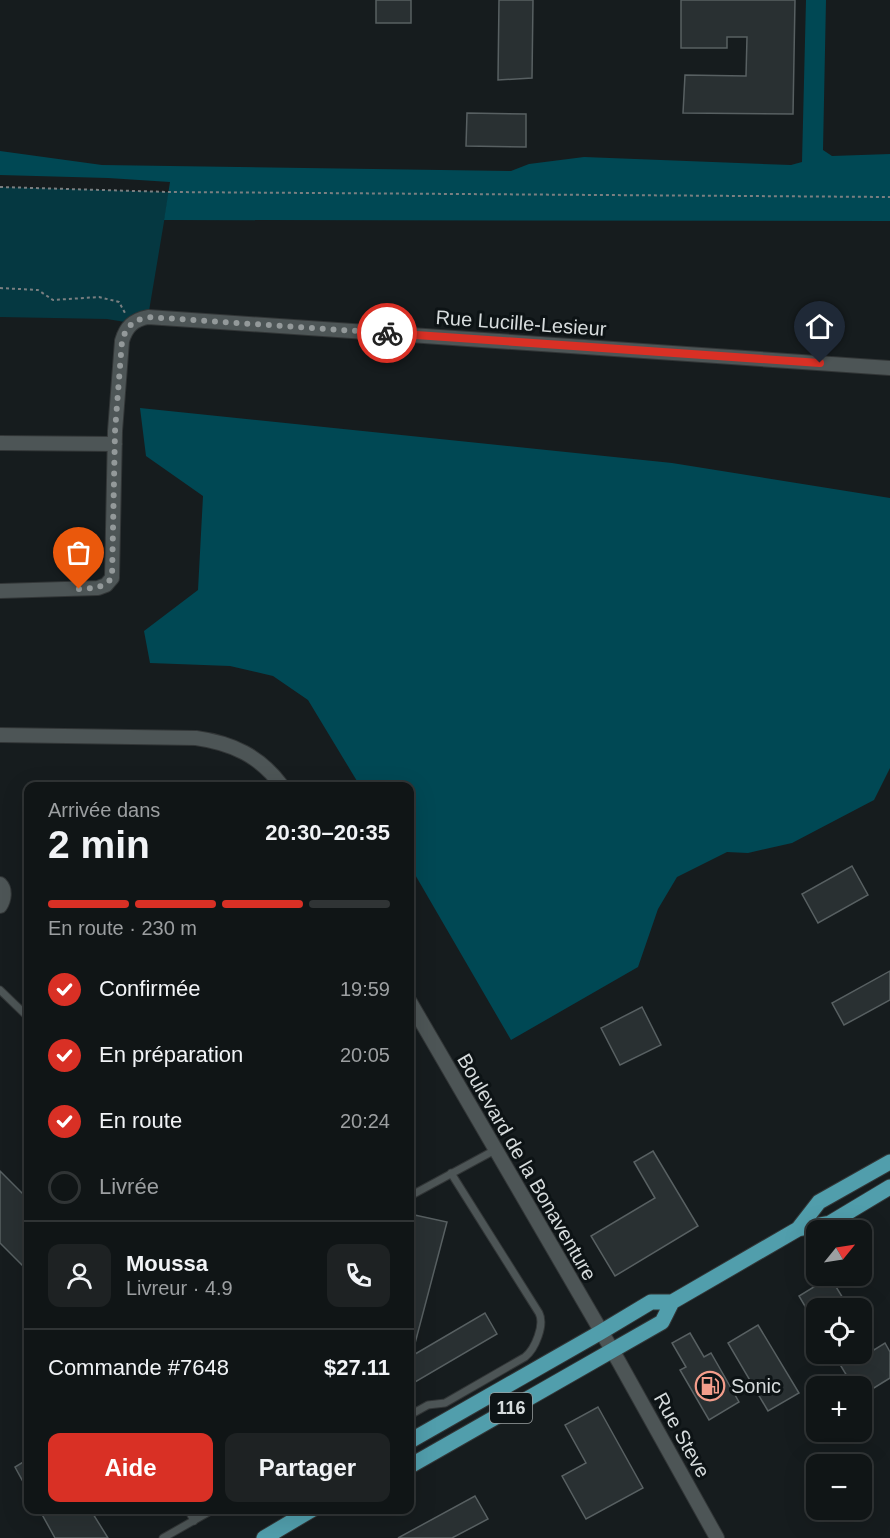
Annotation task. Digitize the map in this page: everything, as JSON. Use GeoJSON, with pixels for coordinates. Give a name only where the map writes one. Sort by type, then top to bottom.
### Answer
{"type":"FeatureCollection","features":[{"type":"Feature","properties":{"kind":"main road","name":"116"},"geometry":{"type":"LineString","coordinates":[[798,1229],[819,1202],[890,1162]]}},
{"type":"Feature","properties":{"kind":"main road","name":"116"},"geometry":{"type":"LineString","coordinates":[[414,1439],[651,1302],[672,1302],[798,1229],[830,1223],[890,1187]]}},
{"type":"Feature","properties":{"kind":"main road","name":"116"},"geometry":{"type":"LineString","coordinates":[[414,1464],[662,1322],[672,1302]]}},
{"type":"Feature","properties":{"kind":"main road"},"geometry":{"type":"LineString","coordinates":[[264,1538],[305,1514]]}},
{"type":"Feature","properties":{"kind":"street","name":"Rue Lucille-Lesieur"},"geometry":{"type":"LineString","coordinates":[[131,323],[139,318],[148,317],[890,368]]}},
{"type":"Feature","properties":{"kind":"street"},"geometry":{"type":"LineString","coordinates":[[0,591],[98,588],[106,585],[112,578],[115,444],[122,341],[125,330],[131,323]]}},
{"type":"Feature","properties":{"kind":"street"},"geometry":{"type":"LineString","coordinates":[[0,443],[115,444]]}},
{"type":"Feature","properties":{"kind":"street"},"geometry":{"type":"LineString","coordinates":[[0,735],[196,738],[222,742],[260,762],[278,782]]}},
{"type":"Feature","properties":{"kind":"street"},"geometry":{"type":"LineString","coordinates":[[0,884],[4,896],[0,906]]}},
{"type":"Feature","properties":{"kind":"street","name":"Boulevard de la Bonaventure"},"geometry":{"type":"LineString","coordinates":[[414,1009],[612,1351]]}},
{"type":"Feature","properties":{"kind":"street","name":"Rue Steve"},"geometry":{"type":"LineString","coordinates":[[612,1351],[717,1538]]}},
{"type":"Feature","properties":{"kind":"lane"},"geometry":{"type":"LineString","coordinates":[[0,990],[24,1013]]}},
{"type":"Feature","properties":{"kind":"lane"},"geometry":{"type":"LineString","coordinates":[[414,1194],[495,1150]]}},
{"type":"Feature","properties":{"kind":"lane"},"geometry":{"type":"LineString","coordinates":[[414,1412],[428,1405],[445,1403],[525,1357],[531,1352],[542,1323],[539,1313],[451,1173]]}},
{"type":"Feature","properties":{"kind":"lane"},"geometry":{"type":"LineString","coordinates":[[190,1514],[194,1521]]}},
{"type":"Feature","properties":{"kind":"lane"},"geometry":{"type":"LineString","coordinates":[[163,1538],[206,1514]]}},
{"type":"Feature","properties":{"kind":"path"},"geometry":{"type":"LineString","coordinates":[[0,187],[181,192],[890,197]]}},
{"type":"Feature","properties":{"kind":"path"},"geometry":{"type":"LineString","coordinates":[[0,288],[38,290],[53,300],[99,297],[111,299],[119,302],[131,323]]}},
{"type":"Feature","properties":{"kind":"shaded area"},"geometry":{"type":"Polygon","coordinates":[[[806,0],[826,0],[823,150],[832,156],[890,154],[890,221],[164,220],[170,182],[0,175],[0,151],[102,165],[511,171],[529,164],[584,157],[791,165],[802,162],[806,0]]]}},
{"type":"Feature","properties":{"kind":"shaded area"},"geometry":{"type":"Polygon","coordinates":[[[0,187],[169,192],[148,317],[131,323],[107,319],[0,317],[0,187]]]}},
{"type":"Feature","properties":{"kind":"shaded area"},"geometry":{"type":"Polygon","coordinates":[[[140,408],[672,463],[890,498],[890,768],[874,800],[792,843],[748,853],[727,852],[677,877],[658,909],[638,967],[511,1040],[414,873],[414,782],[358,782],[308,700],[273,676],[230,666],[150,663],[144,631],[198,590],[203,496],[146,456],[140,408]]]}},
{"type":"Feature","properties":{"kind":"building"},"geometry":{"type":"Polygon","coordinates":[[[376,0],[411,0],[411,23],[376,23],[376,0]]]}},
{"type":"Feature","properties":{"kind":"building"},"geometry":{"type":"Polygon","coordinates":[[[499,0],[533,0],[532,78],[498,80],[499,0]]]}},
{"type":"Feature","properties":{"kind":"building"},"geometry":{"type":"Polygon","coordinates":[[[681,0],[795,0],[793,114],[683,113],[685,75],[746,76],[747,37],[727,37],[727,48],[681,48],[681,0]]]}},
{"type":"Feature","properties":{"kind":"building"},"geometry":{"type":"Polygon","coordinates":[[[467,113],[526,114],[526,147],[466,146],[467,113]]]}},
{"type":"Feature","properties":{"kind":"building"},"geometry":{"type":"Polygon","coordinates":[[[852,866],[868,895],[818,923],[802,894],[852,866]]]}},
{"type":"Feature","properties":{"kind":"building"},"geometry":{"type":"Polygon","coordinates":[[[890,971],[890,1000],[844,1025],[832,1003],[890,971]]]}},
{"type":"Feature","properties":{"kind":"building"},"geometry":{"type":"Polygon","coordinates":[[[642,1007],[661,1045],[620,1065],[601,1028],[642,1007]]]}},
{"type":"Feature","properties":{"kind":"building"},"geometry":{"type":"Polygon","coordinates":[[[653,1151],[698,1226],[615,1276],[591,1236],[655,1198],[634,1162],[653,1151]]]}},
{"type":"Feature","properties":{"kind":"building"},"geometry":{"type":"Polygon","coordinates":[[[0,1171],[24,1195],[24,1267],[0,1243],[0,1171]]]}},
{"type":"Feature","properties":{"kind":"building"},"geometry":{"type":"Polygon","coordinates":[[[414,1215],[447,1222],[414,1347],[414,1215]]]}},
{"type":"Feature","properties":{"kind":"building"},"geometry":{"type":"Polygon","coordinates":[[[815,1286],[836,1286],[843,1298],[806,1298],[806,1308],[799,1296],[815,1286]]]}},
{"type":"Feature","properties":{"kind":"building"},"geometry":{"type":"Polygon","coordinates":[[[485,1313],[497,1334],[414,1383],[414,1355],[485,1313]]]}},
{"type":"Feature","properties":{"kind":"building"},"geometry":{"type":"Polygon","coordinates":[[[758,1325],[799,1393],[768,1411],[728,1343],[758,1325]]]}},
{"type":"Feature","properties":{"kind":"building","name":"Sonic"},"geometry":{"type":"Polygon","coordinates":[[[690,1333],[704,1357],[711,1353],[739,1402],[709,1420],[680,1370],[686,1367],[672,1343],[690,1333]]]}},
{"type":"Feature","properties":{"kind":"building"},"geometry":{"type":"Polygon","coordinates":[[[885,1343],[890,1352],[890,1378],[872,1389],[872,1376],[847,1376],[840,1364],[872,1364],[872,1347],[874,1350],[885,1343]]]}},
{"type":"Feature","properties":{"kind":"building"},"geometry":{"type":"Polygon","coordinates":[[[598,1407],[643,1488],[586,1519],[562,1476],[586,1463],[565,1425],[598,1407]]]}},
{"type":"Feature","properties":{"kind":"building"},"geometry":{"type":"Polygon","coordinates":[[[24,1461],[24,1484],[15,1467],[24,1461]]]}},
{"type":"Feature","properties":{"kind":"building"},"geometry":{"type":"Polygon","coordinates":[[[475,1496],[488,1519],[452,1538],[398,1538],[475,1496]]]}},
{"type":"Feature","properties":{"kind":"building"},"geometry":{"type":"Polygon","coordinates":[[[42,1514],[93,1514],[108,1538],[55,1538],[42,1514]]]}},
{"type":"Feature","properties":{"kind":"way so far"},"geometry":{"type":"LineString","coordinates":[[79,589],[98,588],[106,585],[112,578],[115,431],[122,341],[125,330],[131,323],[139,318],[148,317],[387,333]]}},
{"type":"Feature","properties":{"kind":"place","name":"Sonic"},"geometry":{"type":"Point","coordinates":[710,1386]}},
{"type":"Feature","properties":{"kind":"route"},"geometry":{"type":"LineString","coordinates":[[387,333],[820,363]]}}]}
